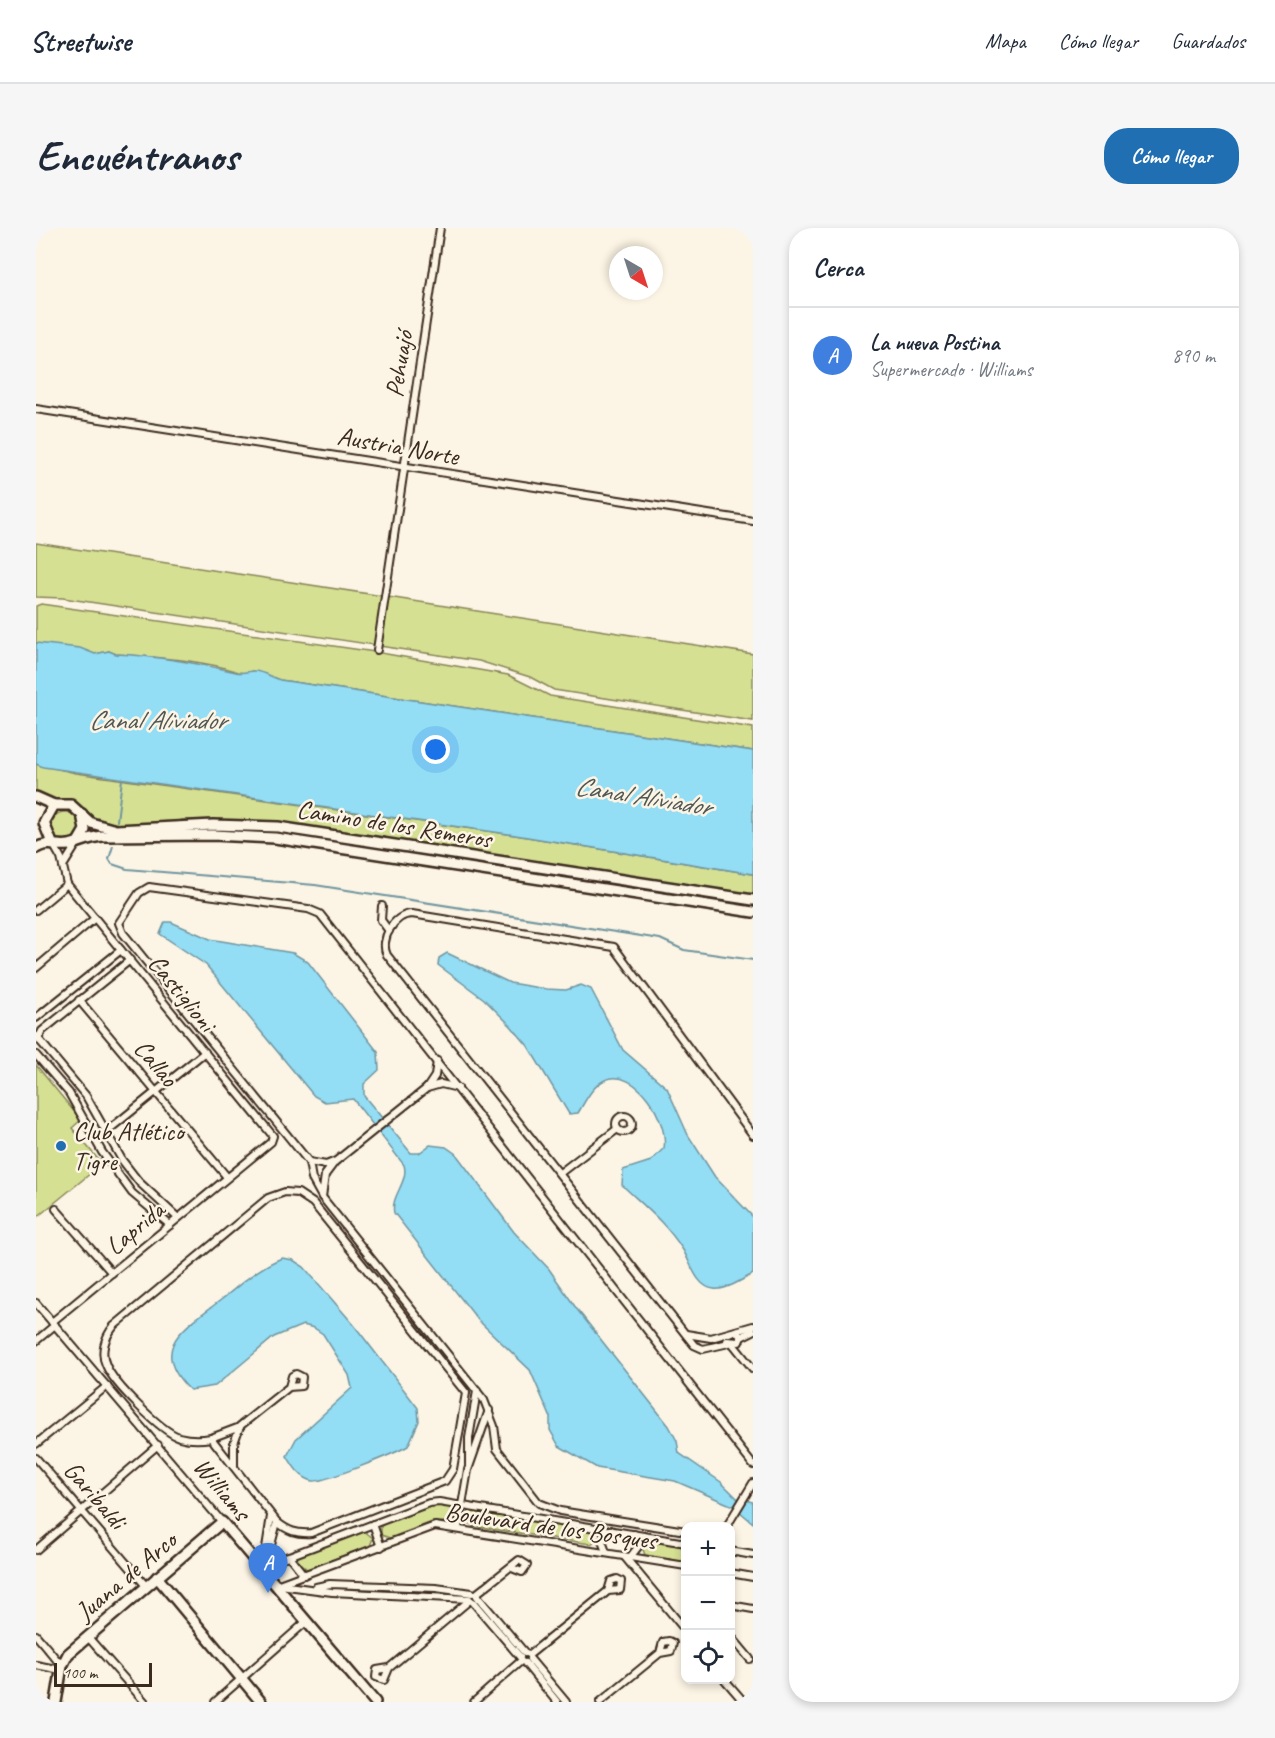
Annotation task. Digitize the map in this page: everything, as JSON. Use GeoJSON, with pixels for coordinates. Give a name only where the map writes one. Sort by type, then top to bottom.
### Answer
{"type":"FeatureCollection","features":[{"type":"Feature","properties":{"kind":"main road","name":"Camino de los Remeros"},"geometry":{"type":"LineString","coordinates":[[36,797],[54,805],[71,805],[99,827],[116,830],[213,825],[278,827],[753,900]]}},
{"type":"Feature","properties":{"kind":"main road"},"geometry":{"type":"LineString","coordinates":[[52,843],[44,823],[54,805]]}},
{"type":"Feature","properties":{"kind":"main road"},"geometry":{"type":"LineString","coordinates":[[78,842],[85,830],[81,813]]}},
{"type":"Feature","properties":{"kind":"main road","name":"Camino de los Remeros"},"geometry":{"type":"LineString","coordinates":[[36,848],[52,843],[68,845],[89,837],[103,836],[128,838],[213,835],[275,838],[753,912]]}},
{"type":"Feature","properties":{"kind":"main road","name":"Williams"},"geometry":{"type":"LineString","coordinates":[[222,1522],[375,1702]]}},
{"type":"Feature","properties":{"kind":"main road","name":"Juana de Arco"},"geometry":{"type":"LineString","coordinates":[[56,1702],[62,1668],[68,1654],[222,1522]]}},
{"type":"Feature","properties":{"kind":"main road"},"geometry":{"type":"LineString","coordinates":[[157,1578],[261,1702]]}},
{"type":"Feature","properties":{"kind":"street","name":"Pehuajó"},"geometry":{"type":"LineString","coordinates":[[377,650],[441,228]]}},
{"type":"Feature","properties":{"kind":"street","name":"Austria Norte"},"geometry":{"type":"LineString","coordinates":[[36,409],[293,447],[403,467],[753,521]]}},
{"type":"Feature","properties":{"kind":"street"},"geometry":{"type":"LineString","coordinates":[[62,867],[78,842]]}},
{"type":"Feature","properties":{"kind":"street","name":"Castiglioni"},"geometry":{"type":"LineString","coordinates":[[52,843],[67,884],[272,1132],[271,1142]]}},
{"type":"Feature","properties":{"kind":"street"},"geometry":{"type":"LineString","coordinates":[[36,910],[67,884]]}},
{"type":"Feature","properties":{"kind":"street"},"geometry":{"type":"LineString","coordinates":[[681,1530],[560,1510],[539,1503],[497,1449],[489,1410],[477,1390],[322,1197],[312,1179],[309,1162],[120,928],[119,923],[144,889],[316,911],[327,920],[753,1465]]}},
{"type":"Feature","properties":{"kind":"street"},"geometry":{"type":"LineString","coordinates":[[382,906],[381,920],[389,931]]}},
{"type":"Feature","properties":{"kind":"street"},"geometry":{"type":"LineString","coordinates":[[753,1135],[614,947],[411,914],[399,918],[389,931],[383,947],[387,955],[685,1333],[700,1349],[731,1343],[753,1326]]}},
{"type":"Feature","properties":{"kind":"street"},"geometry":{"type":"LineString","coordinates":[[36,968],[95,918]]}},
{"type":"Feature","properties":{"kind":"street"},"geometry":{"type":"LineString","coordinates":[[36,1018],[121,950]]}},
{"type":"Feature","properties":{"kind":"street"},"geometry":{"type":"LineString","coordinates":[[130,960],[37,1037],[86,1096],[106,1132],[139,1182],[178,1218]]}},
{"type":"Feature","properties":{"kind":"street","name":"Callao"},"geometry":{"type":"LineString","coordinates":[[79,1000],[228,1177]]}},
{"type":"Feature","properties":{"kind":"street"},"geometry":{"type":"LineString","coordinates":[[95,1137],[106,1132],[205,1052]]}},
{"type":"Feature","properties":{"kind":"street"},"geometry":{"type":"LineString","coordinates":[[36,1055],[69,1093],[132,1193],[170,1225]]}},
{"type":"Feature","properties":{"kind":"street"},"geometry":{"type":"LineString","coordinates":[[322,1197],[325,1174],[336,1161],[427,1088],[435,1076],[436,1060]]}},
{"type":"Feature","properties":{"kind":"street"},"geometry":{"type":"LineString","coordinates":[[427,1088],[441,1084],[458,1088]]}},
{"type":"Feature","properties":{"kind":"street"},"geometry":{"type":"LineString","coordinates":[[560,1173],[616,1130]]}},
{"type":"Feature","properties":{"kind":"street","name":"Laprida"},"geometry":{"type":"LineString","coordinates":[[36,1341],[53,1323],[112,1273],[271,1142]]}},
{"type":"Feature","properties":{"kind":"street"},"geometry":{"type":"LineString","coordinates":[[309,1162],[326,1165],[336,1161]]}},
{"type":"Feature","properties":{"kind":"street"},"geometry":{"type":"LineString","coordinates":[[211,1438],[270,1516],[294,1533],[310,1533],[445,1481],[453,1469],[466,1397],[464,1388],[313,1203],[298,1193],[285,1192],[268,1198],[114,1326],[105,1340],[103,1355],[106,1365],[158,1426],[189,1439],[211,1438],[240,1426],[289,1387]]}},
{"type":"Feature","properties":{"kind":"street"},"geometry":{"type":"LineString","coordinates":[[56,1209],[112,1273]]}},
{"type":"Feature","properties":{"kind":"street","name":"Williams"},"geometry":{"type":"LineString","coordinates":[[36,1303],[222,1522]]}},
{"type":"Feature","properties":{"kind":"street"},"geometry":{"type":"LineString","coordinates":[[685,1333],[701,1338],[739,1336],[753,1331]]}},
{"type":"Feature","properties":{"kind":"street"},"geometry":{"type":"LineString","coordinates":[[727,1335],[731,1343],[753,1368]]}},
{"type":"Feature","properties":{"kind":"street"},"geometry":{"type":"LineString","coordinates":[[739,1336],[743,1349],[753,1362]]}},
{"type":"Feature","properties":{"kind":"street"},"geometry":{"type":"LineString","coordinates":[[36,1444],[107,1386]]}},
{"type":"Feature","properties":{"kind":"street"},"geometry":{"type":"LineString","coordinates":[[458,1528],[468,1470],[477,1390]]}},
{"type":"Feature","properties":{"kind":"street"},"geometry":{"type":"LineString","coordinates":[[468,1470],[489,1410]]}},
{"type":"Feature","properties":{"kind":"street"},"geometry":{"type":"LineString","coordinates":[[234,1466],[234,1443],[240,1426]]}},
{"type":"Feature","properties":{"kind":"street"},"geometry":{"type":"LineString","coordinates":[[36,1550],[158,1445]]}},
{"type":"Feature","properties":{"kind":"street","name":"Garibaldi"},"geometry":{"type":"LineString","coordinates":[[36,1458],[146,1586]]}},
{"type":"Feature","properties":{"kind":"street"},"geometry":{"type":"LineString","coordinates":[[730,1522],[753,1483]]}},
{"type":"Feature","properties":{"kind":"street","name":"Boulevard de los Bosques"},"geometry":{"type":"LineString","coordinates":[[259,1564],[289,1556],[429,1503],[462,1505],[681,1542]]}},
{"type":"Feature","properties":{"kind":"street"},"geometry":{"type":"LineString","coordinates":[[265,1555],[270,1516]]}},
{"type":"Feature","properties":{"kind":"street"},"geometry":{"type":"LineString","coordinates":[[259,1564],[271,1545],[277,1522]]}},
{"type":"Feature","properties":{"kind":"street"},"geometry":{"type":"LineString","coordinates":[[373,1524],[381,1547]]}},
{"type":"Feature","properties":{"kind":"street","name":"Boulevard de los Bosques"},"geometry":{"type":"LineString","coordinates":[[276,1585],[435,1526],[681,1565]]}},
{"type":"Feature","properties":{"kind":"street"},"geometry":{"type":"LineString","coordinates":[[606,1552],[602,1541],[611,1530]]}},
{"type":"Feature","properties":{"kind":"street"},"geometry":{"type":"LineString","coordinates":[[634,1534],[638,1547],[628,1556],[681,1624]]}},
{"type":"Feature","properties":{"kind":"street"},"geometry":{"type":"LineString","coordinates":[[735,1552],[753,1555]]}},
{"type":"Feature","properties":{"kind":"street"},"geometry":{"type":"LineString","coordinates":[[289,1556],[304,1575]]}},
{"type":"Feature","properties":{"kind":"street"},"geometry":{"type":"LineString","coordinates":[[388,1668],[473,1597],[512,1568]]}},
{"type":"Feature","properties":{"kind":"street"},"geometry":{"type":"LineString","coordinates":[[735,1574],[753,1577]]}},
{"type":"Feature","properties":{"kind":"street"},"geometry":{"type":"LineString","coordinates":[[276,1585],[312,1587],[332,1592],[473,1597],[566,1702]]}},
{"type":"Feature","properties":{"kind":"street"},"geometry":{"type":"LineString","coordinates":[[474,1702],[608,1591]]}},
{"type":"Feature","properties":{"kind":"street"},"geometry":{"type":"LineString","coordinates":[[735,1606],[753,1609]]}},
{"type":"Feature","properties":{"kind":"street"},"geometry":{"type":"LineString","coordinates":[[215,1702],[307,1621]]}},
{"type":"Feature","properties":{"kind":"street"},"geometry":{"type":"LineString","coordinates":[[36,1635],[62,1668]]}},
{"type":"Feature","properties":{"kind":"street"},"geometry":{"type":"LineString","coordinates":[[87,1636],[145,1702]]}},
{"type":"Feature","properties":{"kind":"street"},"geometry":{"type":"LineString","coordinates":[[735,1641],[750,1660]]}},
{"type":"Feature","properties":{"kind":"street"},"geometry":{"type":"LineString","coordinates":[[600,1702],[660,1653]]}},
{"type":"Feature","properties":{"kind":"street"},"geometry":{"type":"LineString","coordinates":[[525,1658],[556,1702]]}},
{"type":"Feature","properties":{"kind":"street"},"geometry":{"type":"LineString","coordinates":[[36,1665],[62,1668]]}},
{"type":"Feature","properties":{"kind":"street"},"geometry":{"type":"LineString","coordinates":[[729,1684],[744,1702]]}},
{"type":"Feature","properties":{"kind":"green space"},"geometry":{"type":"Polygon","coordinates":[[[36,543],[382,596],[374,645],[63,598],[36,597],[36,543]]]}},
{"type":"Feature","properties":{"kind":"green space"},"geometry":{"type":"Polygon","coordinates":[[[388,597],[753,654],[753,721],[554,690],[530,677],[479,661],[380,646],[388,597]]]}},
{"type":"Feature","properties":{"kind":"green space"},"geometry":{"type":"Polygon","coordinates":[[[41,604],[375,652],[508,675],[550,696],[753,728],[753,751],[280,680],[252,671],[242,673],[198,662],[116,654],[109,651],[95,654],[36,643],[36,606],[41,604]]]}},
{"type":"Feature","properties":{"kind":"green space"},"geometry":{"type":"Polygon","coordinates":[[[36,764],[76,773],[515,835],[753,874],[753,897],[294,824],[183,820],[141,827],[109,826],[91,820],[78,804],[54,801],[36,793],[36,764]]]}},
{"type":"Feature","properties":{"kind":"green space"},"geometry":{"type":"Polygon","coordinates":[[[65,812],[76,816],[80,827],[76,838],[65,842],[54,838],[50,827],[54,816],[65,812]]]}},
{"type":"Feature","properties":{"kind":"green space","name":"Club Atlético Tigre"},"geometry":{"type":"Polygon","coordinates":[[[36,1065],[81,1120],[72,1128],[102,1164],[36,1218],[36,1065]]]}},
{"type":"Feature","properties":{"kind":"green space"},"geometry":{"type":"Polygon","coordinates":[[[434,1505],[453,1508],[456,1518],[450,1522],[432,1522],[390,1538],[381,1535],[381,1526],[386,1523],[434,1505]]]}},
{"type":"Feature","properties":{"kind":"green space"},"geometry":{"type":"Polygon","coordinates":[[[469,1511],[594,1532],[597,1540],[591,1544],[473,1526],[465,1520],[469,1511]]]}},
{"type":"Feature","properties":{"kind":"green space"},"geometry":{"type":"Polygon","coordinates":[[[364,1531],[373,1538],[370,1546],[307,1569],[297,1561],[298,1556],[364,1531]]]}},
{"type":"Feature","properties":{"kind":"green space"},"geometry":{"type":"Polygon","coordinates":[[[649,1541],[681,1546],[681,1561],[645,1555],[642,1547],[649,1541]]]}},
{"type":"Feature","properties":{"kind":"water","name":"Canal Aliviador"},"geometry":{"type":"Polygon","coordinates":[[[36,643],[80,648],[95,654],[109,651],[116,654],[177,660],[239,673],[257,671],[280,680],[753,751],[753,874],[515,835],[43,767],[36,764],[36,643]]]}},
{"type":"Feature","properties":{"kind":"water"},"geometry":{"type":"Polygon","coordinates":[[[165,922],[171,922],[210,939],[293,953],[308,962],[378,1052],[379,1070],[364,1084],[364,1096],[411,1153],[419,1153],[430,1145],[446,1147],[456,1154],[514,1232],[549,1269],[576,1308],[669,1426],[677,1441],[679,1453],[721,1482],[737,1498],[753,1502],[753,1523],[733,1506],[675,1481],[597,1468],[559,1446],[550,1430],[550,1416],[530,1370],[478,1320],[394,1213],[393,1207],[404,1177],[404,1165],[353,1099],[325,1102],[314,1096],[206,965],[160,934],[165,922]]]}},
{"type":"Feature","properties":{"kind":"water"},"geometry":{"type":"Polygon","coordinates":[[[447,953],[510,983],[546,989],[566,990],[581,985],[591,989],[623,1050],[667,1088],[688,1135],[715,1177],[753,1217],[753,1274],[718,1289],[703,1284],[669,1231],[622,1185],[623,1170],[651,1161],[664,1148],[664,1137],[656,1111],[639,1089],[628,1081],[617,1078],[605,1080],[593,1090],[578,1113],[569,1114],[528,1046],[511,1026],[484,999],[438,965],[439,958],[447,953]]]}},
{"type":"Feature","properties":{"kind":"water"},"geometry":{"type":"Polygon","coordinates":[[[282,1258],[293,1260],[304,1267],[354,1325],[418,1408],[419,1421],[408,1446],[359,1467],[319,1480],[308,1480],[295,1468],[287,1456],[296,1439],[352,1388],[349,1375],[323,1334],[314,1328],[303,1325],[274,1337],[215,1386],[190,1390],[177,1375],[171,1361],[171,1349],[176,1338],[196,1318],[250,1276],[282,1258]]]}},
{"type":"Feature","properties":{"kind":"waterway"},"geometry":{"type":"LineString","coordinates":[[117,821],[122,779]]}},
{"type":"Feature","properties":{"kind":"waterway"},"geometry":{"type":"LineString","coordinates":[[113,846],[109,859],[112,864],[127,869],[315,885],[660,939],[684,950],[753,960]]}},
{"type":"Feature","properties":{"kind":"place","name":"Club Atlético Tigre"},"geometry":{"type":"Point","coordinates":[61,1146]}},
{"type":"Feature","properties":{"kind":"place","name":"La nueva Postina"},"geometry":{"type":"Point","coordinates":[268,1593]}}]}
